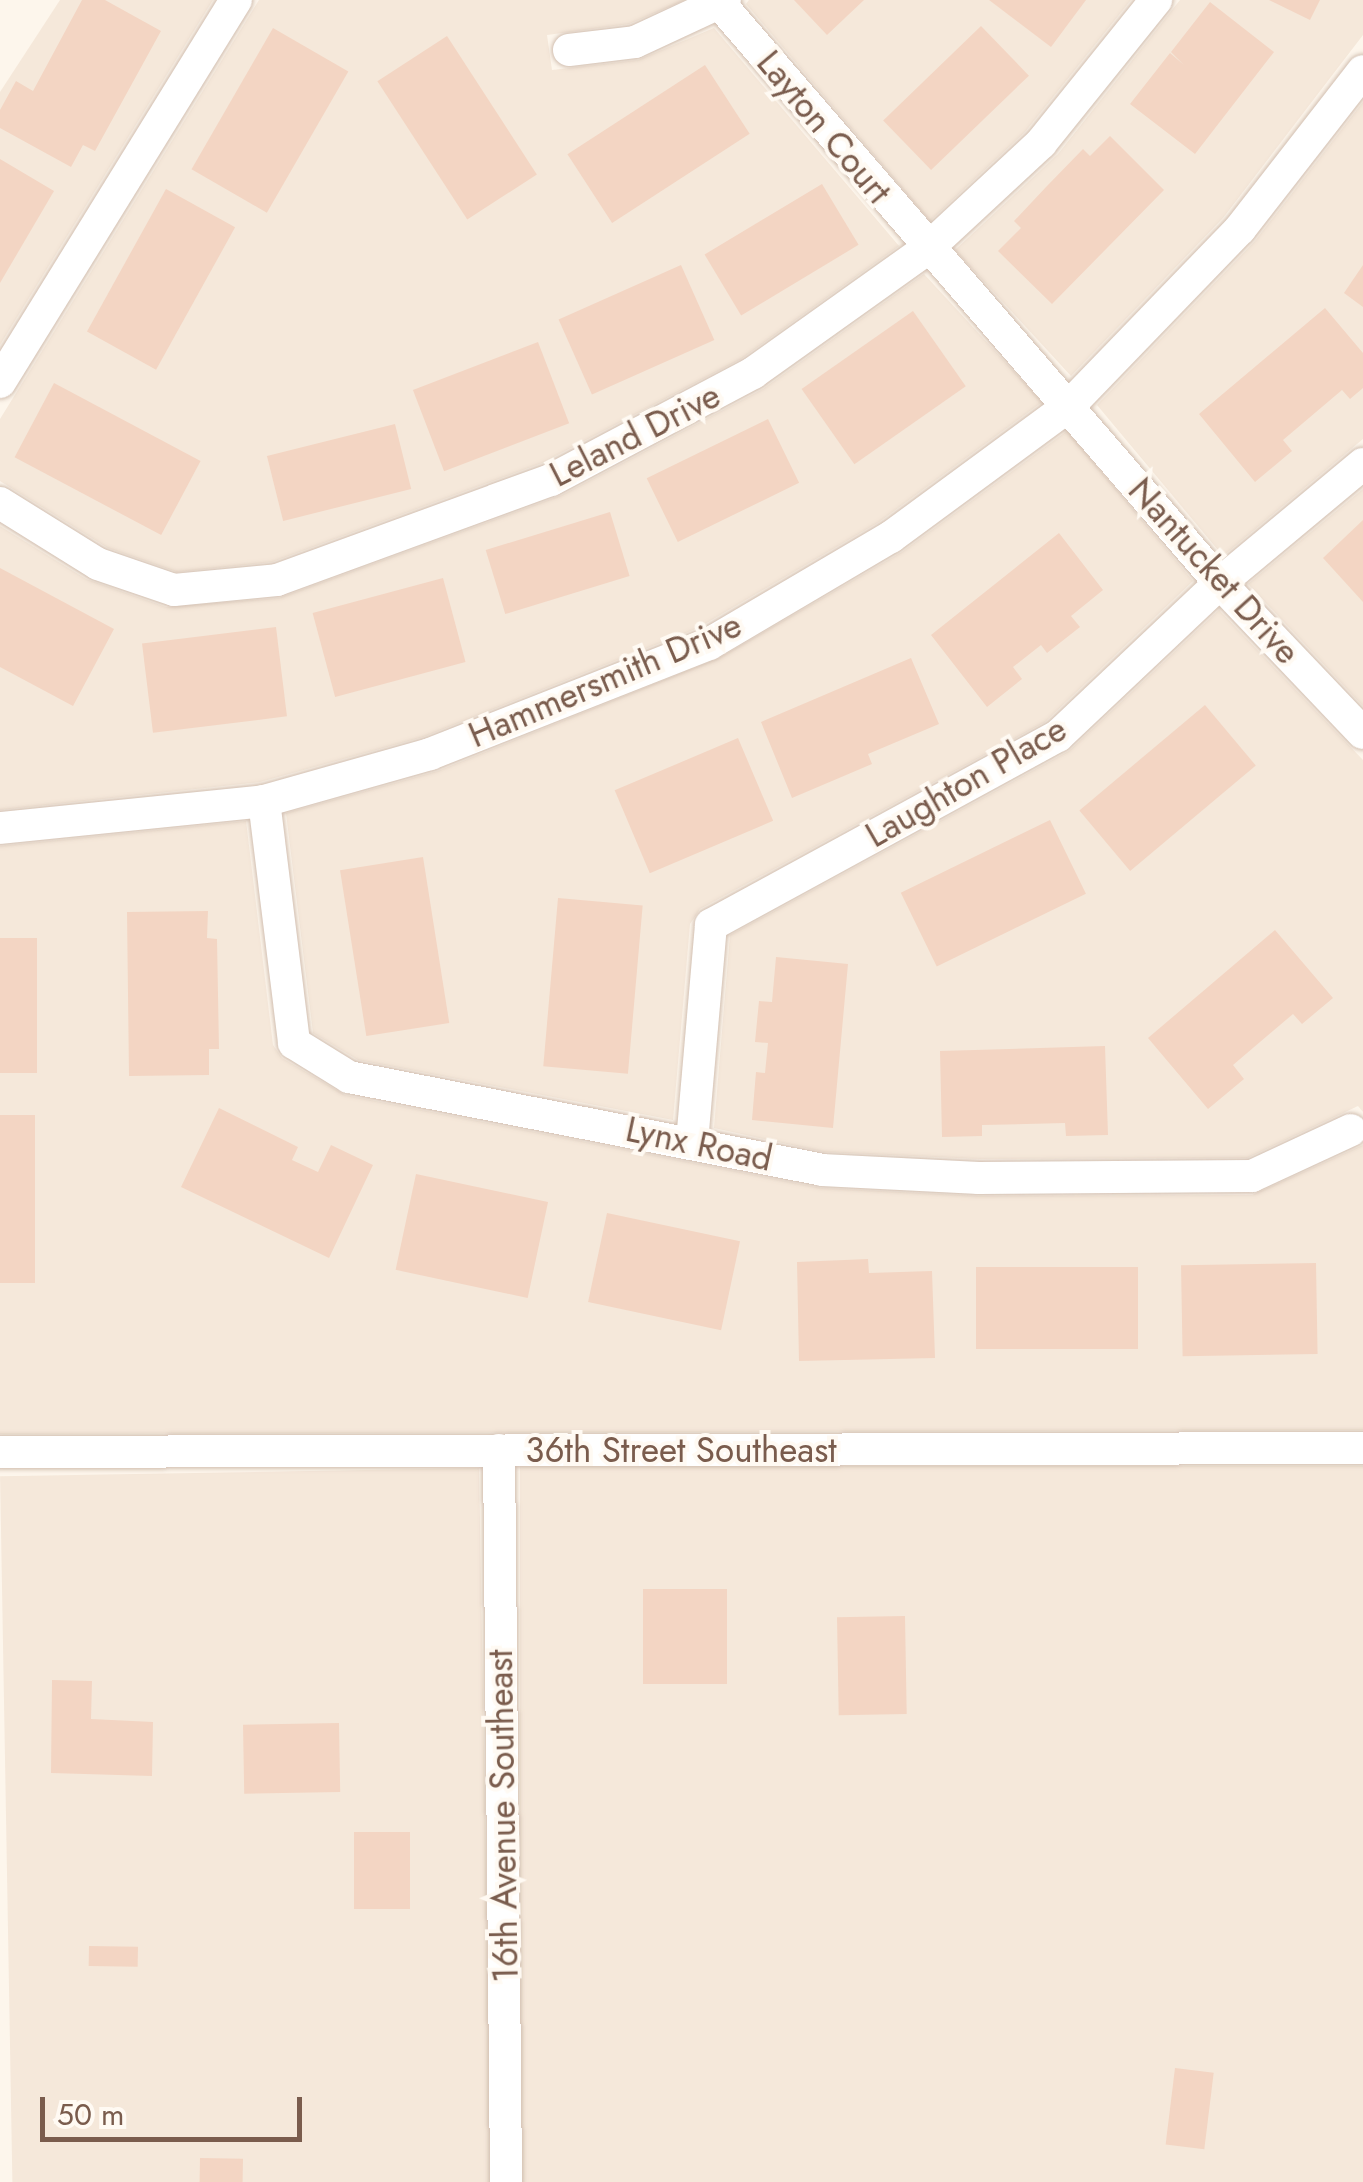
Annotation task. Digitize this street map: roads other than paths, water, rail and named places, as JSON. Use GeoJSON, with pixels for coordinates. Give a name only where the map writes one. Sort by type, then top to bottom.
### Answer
{"type":"FeatureCollection","features":[{"type":"Feature","properties":{"kind":"street"},"geometry":{"type":"LineString","coordinates":[[0,382],[236,0]]}},
{"type":"Feature","properties":{"kind":"street","name":"Leland Drive"},"geometry":{"type":"LineString","coordinates":[[0,504],[98,564],[174,590],[277,580],[552,480],[753,374],[928,249],[1041,143],[1156,0]]}},
{"type":"Feature","properties":{"kind":"street","name":"Layton Court"},"geometry":{"type":"LineString","coordinates":[[569,50],[635,42],[723,2],[928,249],[1070,405]]}},
{"type":"Feature","properties":{"kind":"street","name":"Hammersmith Drive"},"geometry":{"type":"LineString","coordinates":[[0,828],[264,800],[430,754],[708,644],[891,537],[1070,405],[1240,229],[1363,71]]}},
{"type":"Feature","properties":{"kind":"street","name":"Nantucket Drive"},"geometry":{"type":"LineString","coordinates":[[1070,405],[1220,583],[1363,733]]}},
{"type":"Feature","properties":{"kind":"street","name":"Laughton Place"},"geometry":{"type":"LineString","coordinates":[[692,1142],[710,925],[1058,736],[1220,583],[1363,464]]}},
{"type":"Feature","properties":{"kind":"street","name":"Lynx Road"},"geometry":{"type":"LineString","coordinates":[[264,800],[294,1043],[350,1077],[822,1170],[979,1178],[1252,1176],[1351,1130]]}},
{"type":"Feature","properties":{"kind":"street","name":"36th Street Southeast"},"geometry":{"type":"LineString","coordinates":[[0,1452],[1363,1448]]}},
{"type":"Feature","properties":{"kind":"street","name":"16th Avenue Southeast"},"geometry":{"type":"LineString","coordinates":[[499,1450],[506,2182]]}}]}
